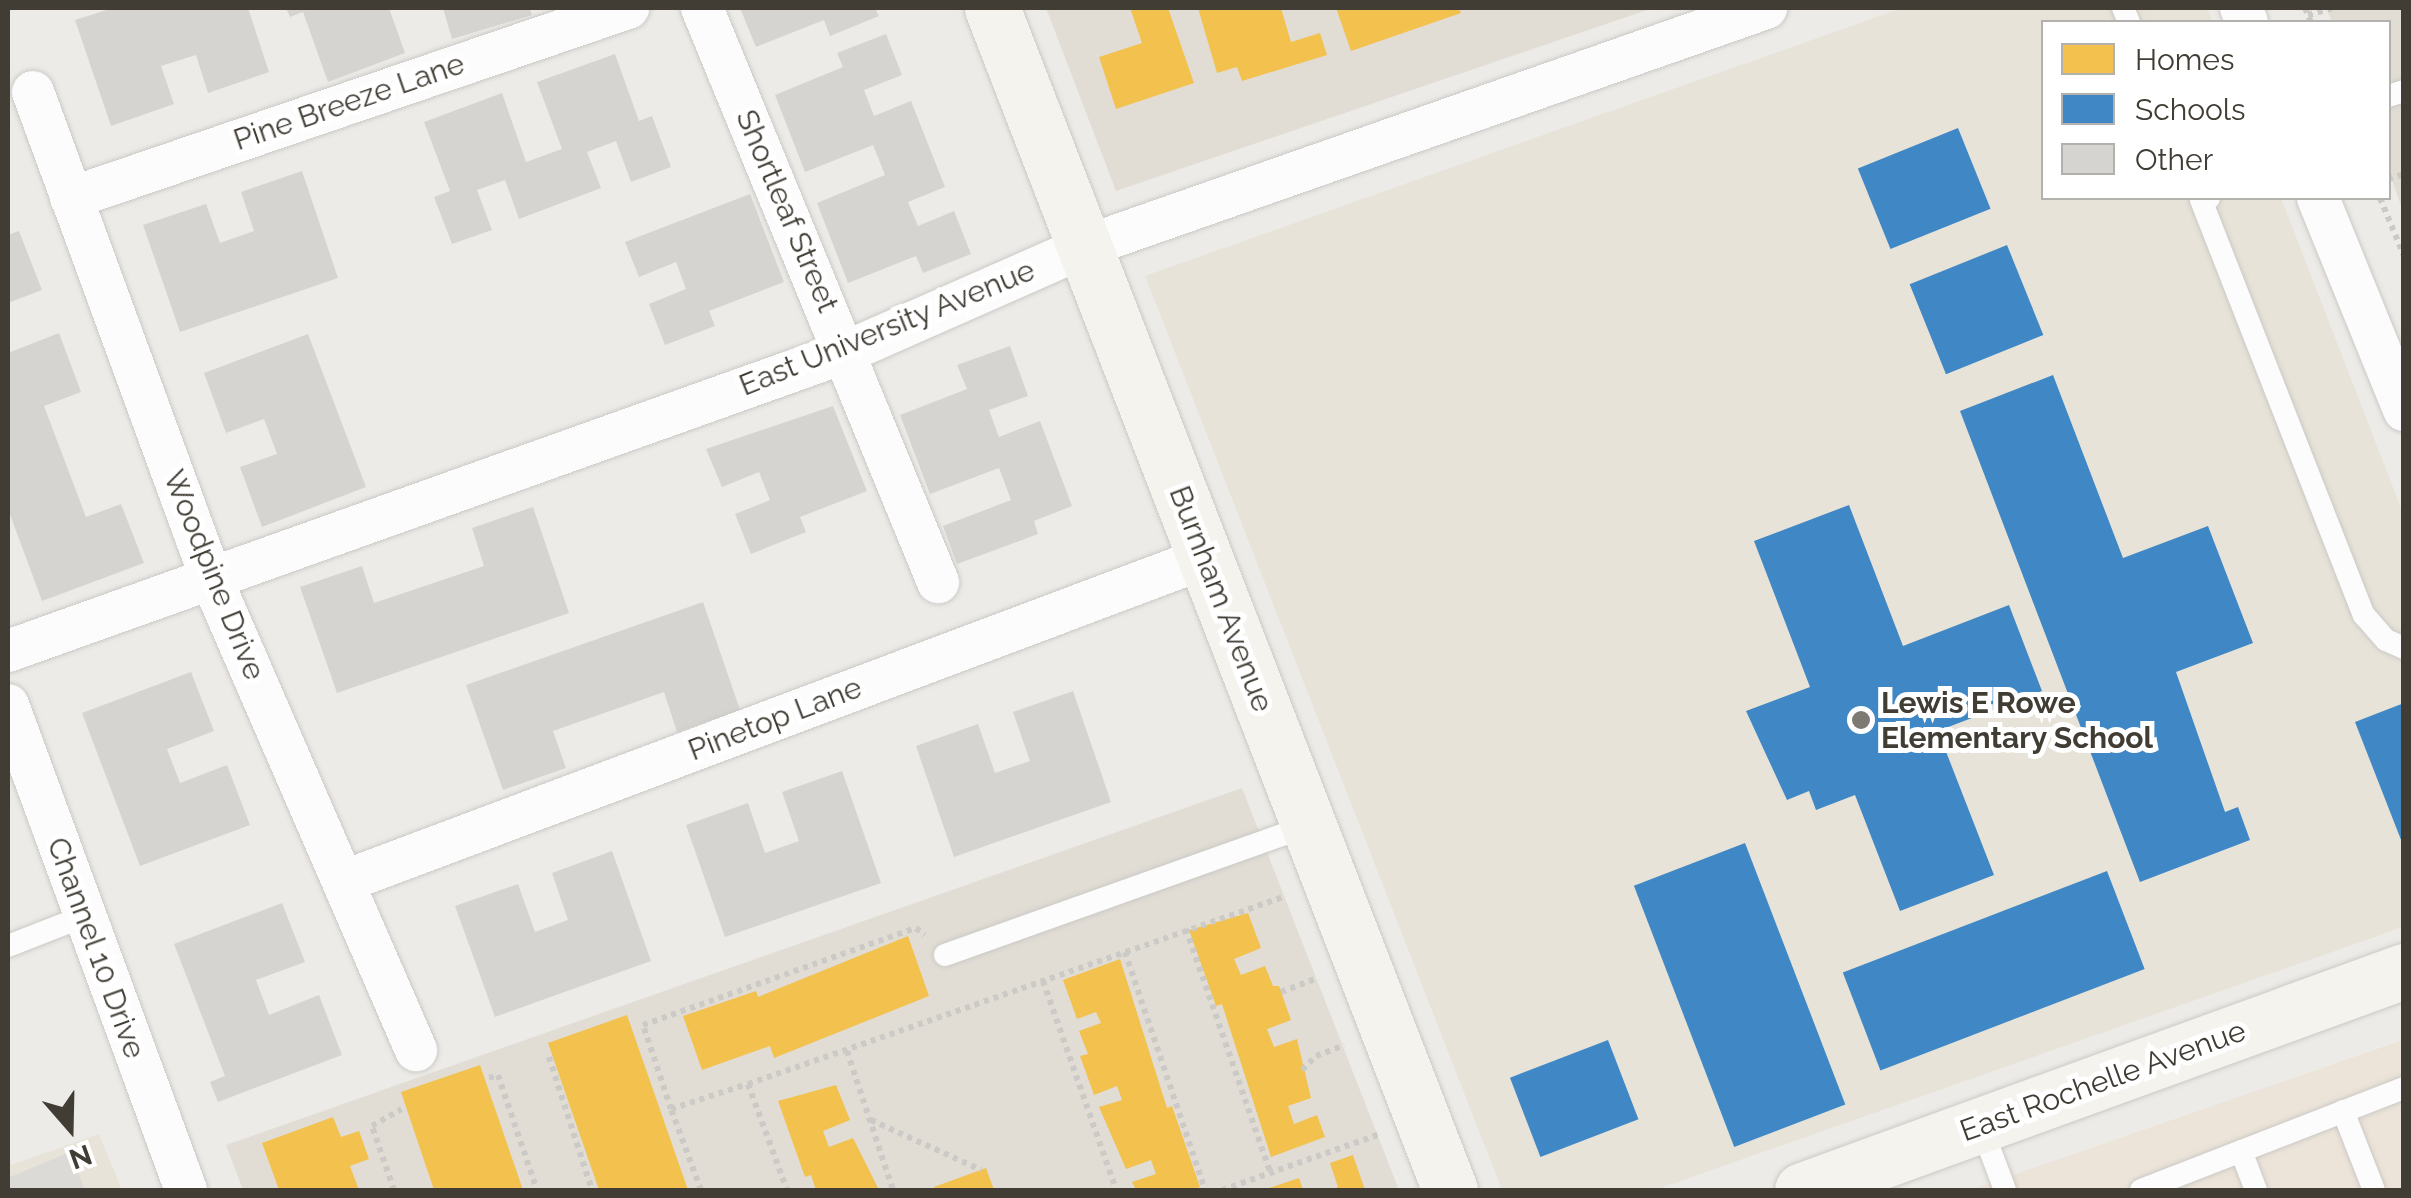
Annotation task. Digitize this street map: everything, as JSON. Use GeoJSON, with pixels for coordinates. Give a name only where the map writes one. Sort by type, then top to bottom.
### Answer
{"type":"FeatureCollection","features":[{"type":"Feature","properties":{"kind":"street","name":"Pine Breeze Lane"},"geometry":{"type":"LineString","coordinates":[[71,198],[628,8]]}},
{"type":"Feature","properties":{"kind":"street","name":"Shortleaf Street"},"geometry":{"type":"LineString","coordinates":[[702,8],[938,582]]}},
{"type":"Feature","properties":{"kind":"street","name":"Burnham Avenue"},"geometry":{"type":"LineString","coordinates":[[992,8],[1450,1190]]}},
{"type":"Feature","properties":{"kind":"street","name":"East University Avenue"},"geometry":{"type":"LineString","coordinates":[[8,651],[846,352],[1084,247],[1766,8]]}},
{"type":"Feature","properties":{"kind":"street","name":"Woodpine Drive"},"geometry":{"type":"LineString","coordinates":[[32,92],[210,578],[416,1050]]}},
{"type":"Feature","properties":{"kind":"street"},"geometry":{"type":"LineString","coordinates":[[2319,200],[2404,410]]}},
{"type":"Feature","properties":{"kind":"street","name":"Pinetop Lane"},"geometry":{"type":"LineString","coordinates":[[345,881],[1204,558]]}},
{"type":"Feature","properties":{"kind":"street","name":"Channel 10 Drive"},"geometry":{"type":"LineString","coordinates":[[8,705],[186,1190]]}},
{"type":"Feature","properties":{"kind":"street","name":"East Rochelle Avenue"},"geometry":{"type":"LineString","coordinates":[[1802,1190],[2404,971]]}},
{"type":"Feature","properties":{"kind":"lane"},"geometry":{"type":"LineString","coordinates":[[2205,200],[2364,615],[2386,640],[2404,648]]}},
{"type":"Feature","properties":{"kind":"lane"},"geometry":{"type":"LineString","coordinates":[[946,955],[1308,826]]}},
{"type":"Feature","properties":{"kind":"lane"},"geometry":{"type":"LineString","coordinates":[[8,946],[85,916]]}},
{"type":"Feature","properties":{"kind":"lane"},"geometry":{"type":"LineString","coordinates":[[2142,1190],[2404,1088]]}},
{"type":"Feature","properties":{"kind":"lane"},"geometry":{"type":"LineString","coordinates":[[2344,1112],[2374,1190]]}},
{"type":"Feature","properties":{"kind":"lane"},"geometry":{"type":"LineString","coordinates":[[1981,1126],[2005,1190]]}},
{"type":"Feature","properties":{"kind":"lane"},"geometry":{"type":"LineString","coordinates":[[2242,1151],[2256,1190]]}},
{"type":"Feature","properties":{"kind":"path"},"geometry":{"type":"LineString","coordinates":[[2308,15],[2332,8]]}},
{"type":"Feature","properties":{"kind":"path"},"geometry":{"type":"LineString","coordinates":[[2381,200],[2404,256]]}},
{"type":"Feature","properties":{"kind":"path"},"geometry":{"type":"LineString","coordinates":[[671,1109],[1286,896]]}},
{"type":"Feature","properties":{"kind":"path"},"geometry":{"type":"LineString","coordinates":[[701,1190],[644,1025],[916,928],[946,955]]}},
{"type":"Feature","properties":{"kind":"path"},"geometry":{"type":"LineString","coordinates":[[1186,929],[1270,1172]]}},
{"type":"Feature","properties":{"kind":"path"},"geometry":{"type":"LineString","coordinates":[[1125,952],[1206,1190]]}},
{"type":"Feature","properties":{"kind":"path"},"geometry":{"type":"LineString","coordinates":[[1281,992],[1318,978]]}},
{"type":"Feature","properties":{"kind":"path"},"geometry":{"type":"LineString","coordinates":[[1043,982],[1116,1190]]}},
{"type":"Feature","properties":{"kind":"path"},"geometry":{"type":"LineString","coordinates":[[1302,1070],[1316,1056],[1344,1046]]}},
{"type":"Feature","properties":{"kind":"path"},"geometry":{"type":"LineString","coordinates":[[847,1051],[894,1190]]}},
{"type":"Feature","properties":{"kind":"path"},"geometry":{"type":"LineString","coordinates":[[549,1057],[592,1190]]}},
{"type":"Feature","properties":{"kind":"path"},"geometry":{"type":"LineString","coordinates":[[488,1078],[498,1075],[537,1190]]}},
{"type":"Feature","properties":{"kind":"path"},"geometry":{"type":"LineString","coordinates":[[748,1084],[787,1190]]}},
{"type":"Feature","properties":{"kind":"path"},"geometry":{"type":"LineString","coordinates":[[394,1190],[372,1126],[402,1109]]}},
{"type":"Feature","properties":{"kind":"path"},"geometry":{"type":"LineString","coordinates":[[870,1120],[981,1170]]}},
{"type":"Feature","properties":{"kind":"path"},"geometry":{"type":"LineString","coordinates":[[1222,1190],[1381,1134]]}},
{"type":"Feature","properties":{"kind":"shaded area"},"geometry":{"type":"Polygon","coordinates":[[[1046,8],[1653,8],[1116,191],[1046,8]]]}},
{"type":"Feature","properties":{"kind":"shaded area","name":"Lewis E Rowe Elementary School"},"geometry":{"type":"Polygon","coordinates":[[[1902,8],[2207,8],[2212,20],[2041,20],[2041,200],[2282,200],[2403,513],[2403,927],[1655,1190],[1502,1190],[1145,276],[1902,8]]]}},
{"type":"Feature","properties":{"kind":"shaded area"},"geometry":{"type":"Polygon","coordinates":[[[2326,8],[2403,8],[2403,211],[2391,178],[2391,20],[2331,20],[2326,8]]]}},
{"type":"Feature","properties":{"kind":"shaded area"},"geometry":{"type":"Polygon","coordinates":[[[1242,788],[1399,1190],[243,1190],[226,1145],[1242,788]]]}},
{"type":"Feature","properties":{"kind":"shaded area"},"geometry":{"type":"Polygon","coordinates":[[[2403,1040],[2403,1190],[1970,1190],[2403,1040]]]}},
{"type":"Feature","properties":{"kind":"shaded area"},"geometry":{"type":"Polygon","coordinates":[[[99,1134],[122,1190],[8,1190],[8,1166],[99,1134]]]}},
{"type":"Feature","properties":{"kind":"shaded area"},"geometry":{"type":"Polygon","coordinates":[[[70,1152],[85,1190],[8,1190],[8,1178],[70,1152]]]}},
{"type":"Feature","properties":{"kind":"building: Homes"},"geometry":{"type":"Polygon","coordinates":[[[1130,8],[1168,8],[1194,83],[1116,109],[1099,57],[1142,43],[1130,8]]]}},
{"type":"Feature","properties":{"kind":"building: Homes"},"geometry":{"type":"Polygon","coordinates":[[[1198,8],[1281,8],[1291,42],[1320,33],[1327,55],[1242,81],[1237,67],[1217,73],[1198,8]]]}},
{"type":"Feature","properties":{"kind":"building: Homes"},"geometry":{"type":"Polygon","coordinates":[[[1336,8],[1459,8],[1461,13],[1351,51],[1336,8]]]}},
{"type":"Feature","properties":{"kind":"building: Homes"},"geometry":{"type":"Polygon","coordinates":[[[1248,913],[1261,948],[1234,959],[1241,975],[1265,966],[1273,986],[1279,986],[1291,1020],[1267,1029],[1274,1047],[1297,1039],[1311,1098],[1288,1106],[1294,1124],[1317,1115],[1325,1137],[1271,1157],[1222,1004],[1216,1006],[1189,930],[1248,913]]]}},
{"type":"Feature","properties":{"kind":"building: Homes"},"geometry":{"type":"Polygon","coordinates":[[[908,936],[929,996],[774,1058],[770,1046],[702,1070],[683,1016],[756,991],[758,997],[908,936]]]}},
{"type":"Feature","properties":{"kind":"building: Homes"},"geometry":{"type":"Polygon","coordinates":[[[1120,959],[1167,1108],[1172,1106],[1200,1187],[1191,1190],[1136,1190],[1132,1182],[1156,1174],[1151,1160],[1126,1169],[1099,1107],[1122,1100],[1117,1086],[1094,1095],[1080,1056],[1088,1054],[1079,1031],[1101,1023],[1096,1012],[1077,1019],[1063,980],[1120,959]]]}},
{"type":"Feature","properties":{"kind":"building: Homes"},"geometry":{"type":"Polygon","coordinates":[[[627,1015],[688,1190],[599,1190],[548,1043],[627,1015]]]}},
{"type":"Feature","properties":{"kind":"building: Homes"},"geometry":{"type":"Polygon","coordinates":[[[480,1065],[523,1190],[434,1190],[401,1092],[480,1065]]]}},
{"type":"Feature","properties":{"kind":"building: Homes"},"geometry":{"type":"Polygon","coordinates":[[[836,1085],[850,1120],[823,1131],[829,1147],[853,1138],[879,1190],[816,1190],[811,1175],[805,1177],[778,1101],[836,1085]]]}},
{"type":"Feature","properties":{"kind":"building: Homes"},"geometry":{"type":"Polygon","coordinates":[[[333,1117],[341,1137],[359,1131],[369,1159],[350,1166],[359,1190],[279,1190],[262,1143],[333,1117]]]}},
{"type":"Feature","properties":{"kind":"building: Homes"},"geometry":{"type":"Polygon","coordinates":[[[1353,1155],[1365,1190],[1329,1190],[1338,1187],[1330,1163],[1353,1155]]]}},
{"type":"Feature","properties":{"kind":"building: Homes"},"geometry":{"type":"Polygon","coordinates":[[[986,1168],[994,1190],[935,1190],[934,1187],[986,1168]]]}},
{"type":"Feature","properties":{"kind":"building: Homes"},"geometry":{"type":"Polygon","coordinates":[[[1299,1178],[1303,1190],[1263,1190],[1299,1178]]]}},
{"type":"Feature","properties":{"kind":"building: Schools"},"geometry":{"type":"Polygon","coordinates":[[[1958,128],[1991,209],[1890,249],[1858,168],[1958,128]]]}},
{"type":"Feature","properties":{"kind":"building: Schools"},"geometry":{"type":"Polygon","coordinates":[[[2007,245],[2043,335],[1946,374],[1910,284],[2007,245]]]}},
{"type":"Feature","properties":{"kind":"building: Schools"},"geometry":{"type":"Polygon","coordinates":[[[2053,375],[2123,558],[2208,526],[2253,643],[2176,672],[2225,812],[2238,807],[2250,840],[2140,882],[1960,411],[2053,375]]]}},
{"type":"Feature","properties":{"kind":"building: Schools"},"geometry":{"type":"Polygon","coordinates":[[[1849,505],[1903,646],[2009,605],[2042,691],[1938,731],[1994,875],[1900,911],[1855,795],[1816,810],[1809,791],[1787,800],[1746,711],[1810,687],[1754,541],[1849,505]]]}},
{"type":"Feature","properties":{"kind":"building: Schools"},"geometry":{"type":"Polygon","coordinates":[[[2404,703],[2404,845],[2403,845],[2355,722],[2404,703]]]}},
{"type":"Feature","properties":{"kind":"building: Schools"},"geometry":{"type":"Polygon","coordinates":[[[1745,843],[1845,1104],[1734,1147],[1634,886],[1745,843]]]}},
{"type":"Feature","properties":{"kind":"building: Schools"},"geometry":{"type":"Polygon","coordinates":[[[2107,871],[2145,969],[1880,1070],[1843,972],[2107,871]]]}},
{"type":"Feature","properties":{"kind":"building: Schools"},"geometry":{"type":"Polygon","coordinates":[[[1608,1040],[1638,1119],[1540,1157],[1510,1078],[1608,1040]]]}},
{"type":"Feature","properties":{"kind":"building: Other"},"geometry":{"type":"Polygon","coordinates":[[[113,8],[248,8],[269,72],[208,93],[196,55],[161,66],[174,104],[111,126],[75,20],[113,8]]]}},
{"type":"Feature","properties":{"kind":"building: Other"},"geometry":{"type":"Polygon","coordinates":[[[286,8],[389,8],[405,53],[328,82],[303,12],[290,17],[286,8]]]}},
{"type":"Feature","properties":{"kind":"building: Other"},"geometry":{"type":"Polygon","coordinates":[[[443,8],[530,8],[532,15],[452,39],[443,8]]]}},
{"type":"Feature","properties":{"kind":"building: Other"},"geometry":{"type":"Polygon","coordinates":[[[740,8],[875,8],[879,16],[830,36],[824,20],[756,47],[740,8]]]}},
{"type":"Feature","properties":{"kind":"building: Other"},"geometry":{"type":"Polygon","coordinates":[[[886,34],[902,75],[864,90],[874,116],[911,101],[945,187],[908,202],[918,226],[954,211],[971,254],[923,273],[916,256],[848,283],[817,203],[885,175],[873,145],[805,172],[775,95],[843,67],[837,53],[886,34]]]}},
{"type":"Feature","properties":{"kind":"building: Other"},"geometry":{"type":"Polygon","coordinates":[[[615,54],[639,121],[652,116],[671,167],[631,182],[616,141],[587,152],[601,188],[519,219],[505,180],[477,190],[492,230],[452,244],[434,197],[450,191],[424,122],[502,93],[526,162],[562,149],[537,82],[615,54]]]}},
{"type":"Feature","properties":{"kind":"building: Other"},"geometry":{"type":"Polygon","coordinates":[[[302,171],[338,278],[180,332],[143,225],[206,204],[220,243],[254,231],[241,192],[302,171]]]}},
{"type":"Feature","properties":{"kind":"building: Other"},"geometry":{"type":"Polygon","coordinates":[[[750,194],[784,282],[709,311],[715,326],[665,345],[649,304],[686,289],[676,262],[639,277],[625,242],[750,194]]]}},
{"type":"Feature","properties":{"kind":"building: Other"},"geometry":{"type":"Polygon","coordinates":[[[19,231],[42,290],[8,303],[8,235],[19,231]]]}},
{"type":"Feature","properties":{"kind":"building: Other"},"geometry":{"type":"Polygon","coordinates":[[[59,333],[81,392],[44,406],[86,517],[121,504],[144,563],[42,601],[8,509],[8,353],[59,333]]]}},
{"type":"Feature","properties":{"kind":"building: Other"},"geometry":{"type":"Polygon","coordinates":[[[308,334],[366,487],[262,527],[240,467],[277,454],[264,419],[226,433],[204,373],[308,334]]]}},
{"type":"Feature","properties":{"kind":"building: Other"},"geometry":{"type":"Polygon","coordinates":[[[1010,346],[1028,396],[989,410],[999,437],[1040,421],[1072,506],[1034,521],[1038,534],[957,564],[943,526],[1011,500],[999,468],[930,494],[900,415],[967,389],[957,365],[1010,346]]]}},
{"type":"Feature","properties":{"kind":"building: Other"},"geometry":{"type":"Polygon","coordinates":[[[833,406],[867,491],[800,517],[806,532],[751,554],[735,514],[770,500],[759,472],[722,487],[706,449],[833,406]]]}},
{"type":"Feature","properties":{"kind":"building: Other"},"geometry":{"type":"Polygon","coordinates":[[[533,507],[569,613],[337,693],[300,587],[362,566],[374,603],[484,566],[472,528],[533,507]]]}},
{"type":"Feature","properties":{"kind":"building: Other"},"geometry":{"type":"Polygon","coordinates":[[[703,602],[740,710],[677,732],[664,692],[553,731],[566,768],[503,790],[466,685],[703,602]]]}},
{"type":"Feature","properties":{"kind":"building: Other"},"geometry":{"type":"Polygon","coordinates":[[[191,672],[214,731],[167,749],[180,783],[227,765],[250,825],[140,866],[82,713],[191,672]]]}},
{"type":"Feature","properties":{"kind":"building: Other"},"geometry":{"type":"Polygon","coordinates":[[[1073,691],[1111,802],[954,857],[916,746],[978,724],[995,773],[1030,761],[1013,712],[1073,691]]]}},
{"type":"Feature","properties":{"kind":"building: Other"},"geometry":{"type":"Polygon","coordinates":[[[842,771],[881,883],[725,937],[686,825],[748,803],[765,853],[799,841],[782,792],[842,771]]]}},
{"type":"Feature","properties":{"kind":"building: Other"},"geometry":{"type":"Polygon","coordinates":[[[612,851],[651,961],[495,1017],[455,906],[518,884],[535,932],[568,920],[552,873],[612,851]]]}},
{"type":"Feature","properties":{"kind":"building: Other"},"geometry":{"type":"Polygon","coordinates":[[[282,903],[305,962],[256,980],[269,1015],[319,995],[342,1055],[218,1102],[210,1082],[225,1076],[174,944],[282,903]]]}},
{"type":"Feature","properties":{"kind":"place","name":"Lewis E Rowe Elementary School"},"geometry":{"type":"Point","coordinates":[1861,720]}}]}
